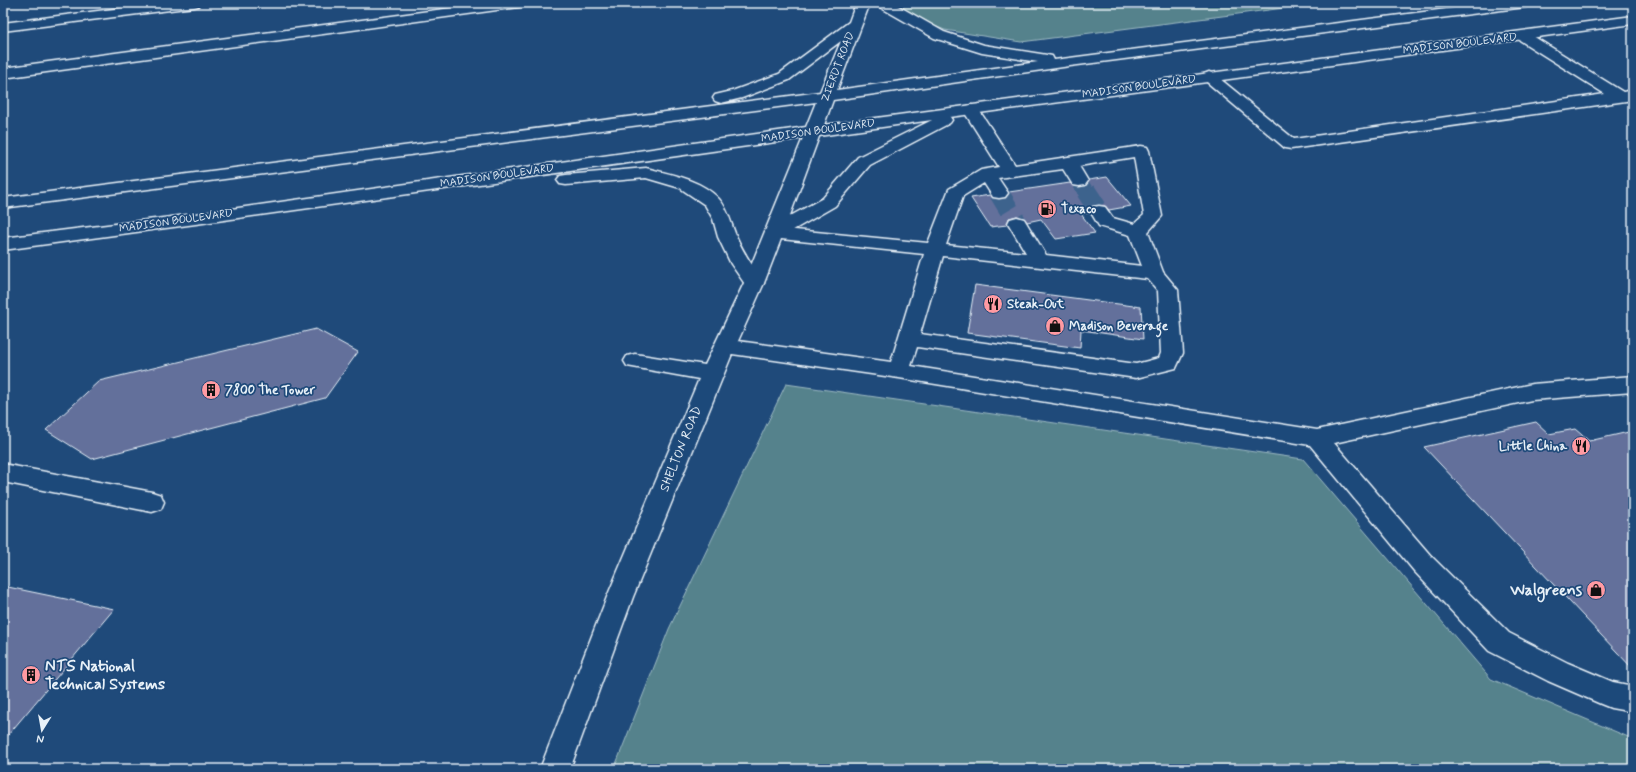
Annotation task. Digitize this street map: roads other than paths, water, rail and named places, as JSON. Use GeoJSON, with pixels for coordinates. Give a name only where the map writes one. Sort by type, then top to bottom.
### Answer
{"type":"FeatureCollection","features":[{"type":"Feature","properties":{"kind":"main road"},"geometry":{"type":"LineString","coordinates":[[3,27],[194,3]]}},
{"type":"Feature","properties":{"kind":"main road"},"geometry":{"type":"LineString","coordinates":[[3,73],[519,3]]}},
{"type":"Feature","properties":{"kind":"main road","name":"ZIERDT ROAD"},"geometry":{"type":"LineString","coordinates":[[813,131],[828,96],[863,3]]}},
{"type":"Feature","properties":{"kind":"main road"},"geometry":{"type":"LineString","coordinates":[[882,3],[939,35],[982,49],[1070,62]]}},
{"type":"Feature","properties":{"kind":"main road"},"geometry":{"type":"LineString","coordinates":[[3,203],[828,96],[1070,62],[1525,3]]}},
{"type":"Feature","properties":{"kind":"main road","name":"MADISON BOULEVARD"},"geometry":{"type":"LineString","coordinates":[[3,244],[203,218],[813,131],[1633,20]]}},
{"type":"Feature","properties":{"kind":"main road"},"geometry":{"type":"LineString","coordinates":[[364,156],[459,136],[736,95],[784,78],[855,24]]}},
{"type":"Feature","properties":{"kind":"main road"},"geometry":{"type":"LineString","coordinates":[[1523,36],[1627,96]]}},
{"type":"Feature","properties":{"kind":"main road"},"geometry":{"type":"LineString","coordinates":[[1208,77],[1291,144],[1627,96]]}},
{"type":"Feature","properties":{"kind":"main road"},"geometry":{"type":"LineString","coordinates":[[774,232],[828,202],[851,178],[864,161],[966,111],[1010,171]]}},
{"type":"Feature","properties":{"kind":"main road","name":"SHELTON ROAD"},"geometry":{"type":"LineString","coordinates":[[555,769],[620,597],[712,374],[754,283],[813,131]]}},
{"type":"Feature","properties":{"kind":"main road"},"geometry":{"type":"LineString","coordinates":[[899,371],[935,250],[955,193],[987,174],[1068,164],[1141,151],[1153,216],[1138,231]]}},
{"type":"Feature","properties":{"kind":"main road"},"geometry":{"type":"LineString","coordinates":[[1068,164],[1080,181]]}},
{"type":"Feature","properties":{"kind":"main road"},"geometry":{"type":"LineString","coordinates":[[203,218],[373,205],[569,180],[646,173],[686,184],[712,202],[722,219],[730,244],[754,283]]}},
{"type":"Feature","properties":{"kind":"main road"},"geometry":{"type":"LineString","coordinates":[[987,174],[998,193]]}},
{"type":"Feature","properties":{"kind":"main road"},"geometry":{"type":"LineString","coordinates":[[1099,211],[1106,222],[1138,231]]}},
{"type":"Feature","properties":{"kind":"main road"},"geometry":{"type":"LineString","coordinates":[[1017,223],[1040,260]]}},
{"type":"Feature","properties":{"kind":"main road"},"geometry":{"type":"LineString","coordinates":[[908,339],[1136,371],[1168,363],[1172,353],[1168,290],[1154,274],[1138,231]]}},
{"type":"Feature","properties":{"kind":"main road"},"geometry":{"type":"LineString","coordinates":[[774,232],[1040,260],[1154,274]]}},
{"type":"Feature","properties":{"kind":"main road"},"geometry":{"type":"LineString","coordinates":[[724,346],[899,371],[1317,438],[1532,392],[1633,384]]}},
{"type":"Feature","properties":{"kind":"main road"},"geometry":{"type":"LineString","coordinates":[[635,361],[712,374]]}},
{"type":"Feature","properties":{"kind":"main road"},"geometry":{"type":"LineString","coordinates":[[1317,438],[1423,564],[1499,642],[1558,672],[1611,695],[1633,699]]}},
{"type":"Feature","properties":{"kind":"main road"},"geometry":{"type":"LineString","coordinates":[[3,473],[152,502]]}},
{"type":"Feature","properties":{"kind":"tunnel"},"geometry":{"type":"LineString","coordinates":[[1079,181],[1086,192]]}},
{"type":"Feature","properties":{"kind":"tunnel"},"geometry":{"type":"LineString","coordinates":[[1086,191],[1099,211]]}},
{"type":"Feature","properties":{"kind":"tunnel"},"geometry":{"type":"LineString","coordinates":[[999,193],[1017,223]]}},
{"type":"Feature","properties":{"kind":"place","name":"Texaco"},"geometry":{"type":"Point","coordinates":[1047,209]}},
{"type":"Feature","properties":{"kind":"place","name":"Steak-Out"},"geometry":{"type":"Point","coordinates":[993,304]}},
{"type":"Feature","properties":{"kind":"place","name":"Madison Beverage"},"geometry":{"type":"Point","coordinates":[1055,326]}},
{"type":"Feature","properties":{"kind":"place","name":"7800 The Tower"},"geometry":{"type":"Point","coordinates":[211,390]}},
{"type":"Feature","properties":{"kind":"place","name":"Little China"},"geometry":{"type":"Point","coordinates":[1581,446]}},
{"type":"Feature","properties":{"kind":"place","name":"Walgreens"},"geometry":{"type":"Point","coordinates":[1596,590]}},
{"type":"Feature","properties":{"kind":"place","name":"NTS National Technical Systems"},"geometry":{"type":"Point","coordinates":[31,675]}}]}
